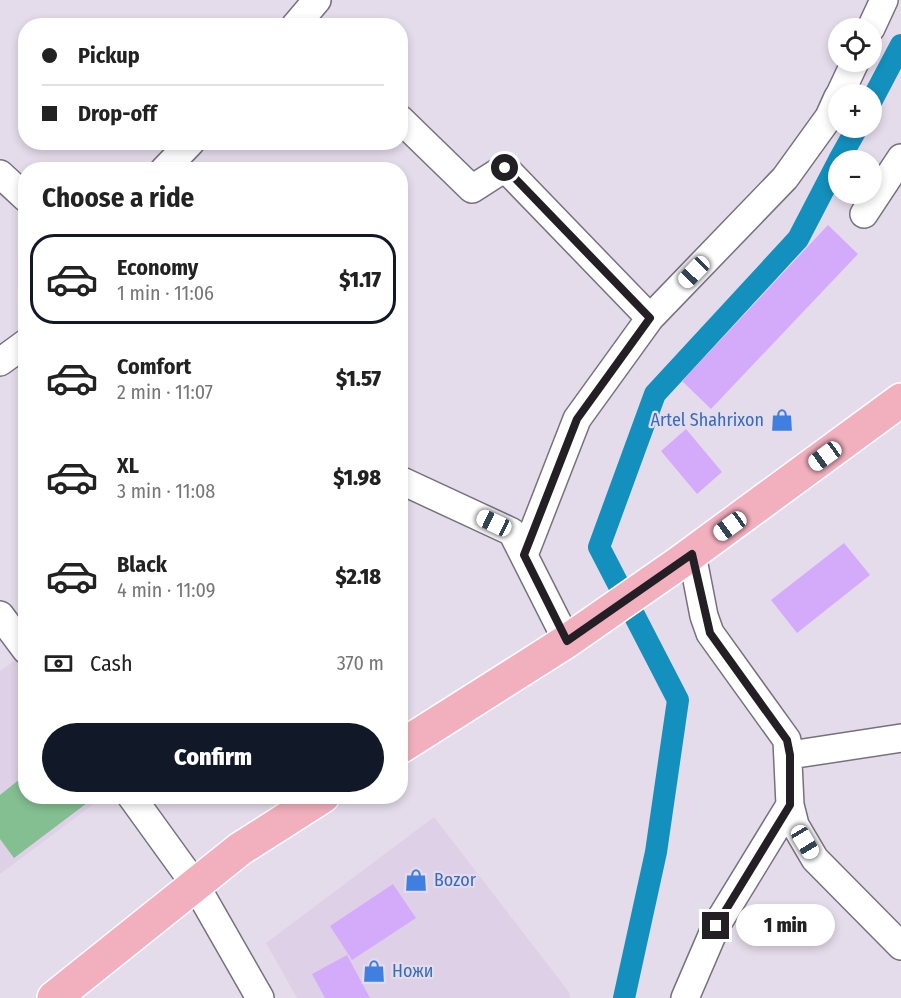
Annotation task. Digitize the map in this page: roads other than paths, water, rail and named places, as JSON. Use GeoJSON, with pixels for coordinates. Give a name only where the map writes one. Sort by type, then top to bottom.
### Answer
{"type":"FeatureCollection","features":[{"type":"Feature","properties":{"kind":"main road"},"geometry":{"type":"LineString","coordinates":[[408,742],[567,641],[685,559],[901,400]]}},
{"type":"Feature","properties":{"kind":"main road"},"geometry":{"type":"LineString","coordinates":[[54,998],[240,849],[310,804]]}},
{"type":"Feature","properties":{"kind":"street"},"geometry":{"type":"LineString","coordinates":[[304,18],[317,0]]}},
{"type":"Feature","properties":{"kind":"street"},"geometry":{"type":"LineString","coordinates":[[876,18],[884,0]]}},
{"type":"Feature","properties":{"kind":"street"},"geometry":{"type":"LineString","coordinates":[[524,555],[577,419],[650,318],[784,178],[828,118]]}},
{"type":"Feature","properties":{"kind":"street"},"geometry":{"type":"LineString","coordinates":[[408,127],[472,189],[505,168],[650,318]]}},
{"type":"Feature","properties":{"kind":"street"},"geometry":{"type":"LineString","coordinates":[[171,162],[183,150]]}},
{"type":"Feature","properties":{"kind":"street"},"geometry":{"type":"LineString","coordinates":[[864,214],[901,158]]}},
{"type":"Feature","properties":{"kind":"street"},"geometry":{"type":"LineString","coordinates":[[0,174],[18,191]]}},
{"type":"Feature","properties":{"kind":"street"},"geometry":{"type":"LineString","coordinates":[[0,362],[18,349]]}},
{"type":"Feature","properties":{"kind":"street"},"geometry":{"type":"LineString","coordinates":[[408,484],[512,532],[567,641]]}},
{"type":"Feature","properties":{"kind":"street"},"geometry":{"type":"LineString","coordinates":[[685,559],[710,633],[787,740],[790,755],[790,805],[795,825],[815,859],[901,946]]}},
{"type":"Feature","properties":{"kind":"street"},"geometry":{"type":"LineString","coordinates":[[0,615],[18,639]]}},
{"type":"Feature","properties":{"kind":"street"},"geometry":{"type":"LineString","coordinates":[[790,755],[901,738]]}},
{"type":"Feature","properties":{"kind":"street"},"geometry":{"type":"LineString","coordinates":[[137,804],[196,886],[260,998]]}},
{"type":"Feature","properties":{"kind":"street"},"geometry":{"type":"LineString","coordinates":[[685,998],[716,926],[790,805]]}},
{"type":"Feature","properties":{"kind":"waterway"},"geometry":{"type":"LineString","coordinates":[[880,84],[901,45]]}},
{"type":"Feature","properties":{"kind":"waterway"},"geometry":{"type":"LineString","coordinates":[[845,150],[851,138]]}},
{"type":"Feature","properties":{"kind":"waterway"},"geometry":{"type":"LineString","coordinates":[[624,998],[656,852],[678,700],[599,547],[655,394],[798,239],[828,181]]}},
{"type":"Feature","properties":{"kind":"place","name":"Artel Shahrixon"},"geometry":{"type":"Point","coordinates":[782,420]}},
{"type":"Feature","properties":{"kind":"place","name":"Bozor"},"geometry":{"type":"Point","coordinates":[416,880]}},
{"type":"Feature","properties":{"kind":"place","name":"Ножи"},"geometry":{"type":"Point","coordinates":[374,971]}}]}
